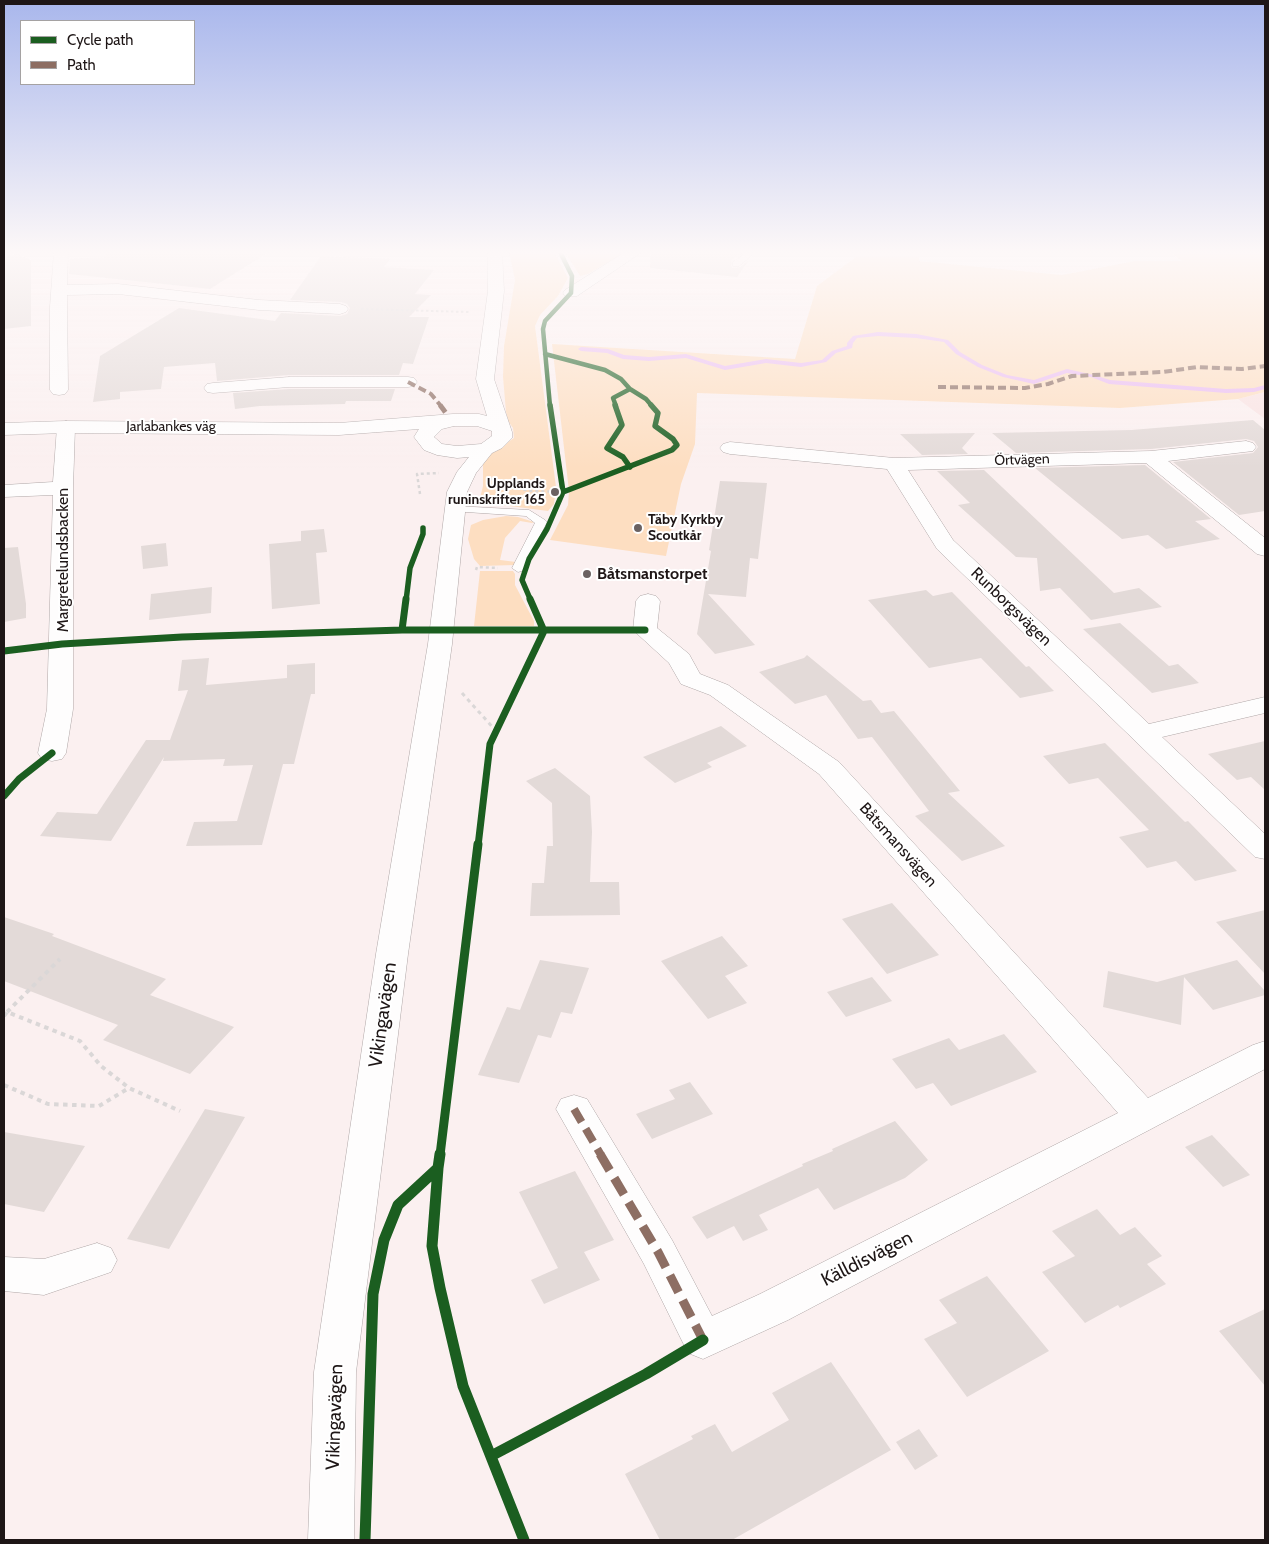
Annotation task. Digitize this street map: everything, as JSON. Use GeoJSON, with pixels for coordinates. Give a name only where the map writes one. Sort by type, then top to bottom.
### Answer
{"type":"FeatureCollection","features":[{"type":"Feature","properties":{"kind":"street"},"geometry":{"type":"LineString","coordinates":[[58,324],[59,390]]}},
{"type":"Feature","properties":{"kind":"street"},"geometry":{"type":"LineString","coordinates":[[492,324],[485,379],[499,427]]}},
{"type":"Feature","properties":{"kind":"street"},"geometry":{"type":"LineString","coordinates":[[456,500],[431,445],[424,437],[428,430],[464,413],[485,379]]}},
{"type":"Feature","properties":{"kind":"street"},"geometry":{"type":"LineString","coordinates":[[213,388],[289,382],[408,382]]}},
{"type":"Feature","properties":{"kind":"street"},"geometry":{"type":"LineString","coordinates":[[450,421],[479,420],[499,427]]}},
{"type":"Feature","properties":{"kind":"street","name":"Jarlabankes väg"},"geometry":{"type":"LineString","coordinates":[[339,429],[450,421]]}},
{"type":"Feature","properties":{"kind":"street","name":"Jarlabankes väg"},"geometry":{"type":"LineString","coordinates":[[4,429],[66,427],[339,429],[405,436],[431,445]]}},
{"type":"Feature","properties":{"kind":"street","name":"Margretelundsbacken"},"geometry":{"type":"LineString","coordinates":[[52,753],[60,709],[63,488],[66,427]]}},
{"type":"Feature","properties":{"kind":"street","name":"Vikingavägen"},"geometry":{"type":"LineString","coordinates":[[331,1540],[335,1372],[392,954],[440,644],[456,500],[467,472],[485,449],[502,438],[502,432],[499,427]]}},
{"type":"Feature","properties":{"kind":"street"},"geometry":{"type":"LineString","coordinates":[[431,445],[457,452],[485,449]]}},
{"type":"Feature","properties":{"kind":"street","name":"Örtvägen"},"geometry":{"type":"LineString","coordinates":[[894,464],[1151,457],[1246,447]]}},
{"type":"Feature","properties":{"kind":"street"},"geometry":{"type":"LineString","coordinates":[[730,448],[894,464]]}},
{"type":"Feature","properties":{"kind":"street"},"geometry":{"type":"LineString","coordinates":[[1151,457],[1265,549]]}},
{"type":"Feature","properties":{"kind":"street","name":"Runborgsvägen"},"geometry":{"type":"LineString","coordinates":[[894,464],[945,544],[1265,850]]}},
{"type":"Feature","properties":{"kind":"street"},"geometry":{"type":"LineString","coordinates":[[4,491],[63,488]]}},
{"type":"Feature","properties":{"kind":"street","name":"Båtsmansvägen"},"geometry":{"type":"LineString","coordinates":[[648,601],[645,630],[680,659],[690,679],[719,690],[829,768],[1143,1117]]}},
{"type":"Feature","properties":{"kind":"street"},"geometry":{"type":"LineString","coordinates":[[1144,733],[1265,705]]}},
{"type":"Feature","properties":{"kind":"street","name":"Källdisvägen"},"geometry":{"type":"LineString","coordinates":[[574,1109],[658,1252],[703,1340],[774,1307],[1265,1054]]}},
{"type":"Feature","properties":{"kind":"street"},"geometry":{"type":"LineString","coordinates":[[4,1274],[44,1277],[97,1260]]}},
{"type":"Feature","properties":{"kind":"lane"},"geometry":{"type":"LineString","coordinates":[[456,500],[529,513],[541,522],[518,568]]}},
{"type":"Feature","properties":{"kind":"path"},"geometry":{"type":"LineString","coordinates":[[562,483],[562,495],[572,489]]}},
{"type":"Feature","properties":{"kind":"path"},"geometry":{"type":"LineString","coordinates":[[476,577],[477,567],[518,568]]}},
{"type":"Feature","properties":{"kind":"path"},"geometry":{"type":"LineString","coordinates":[[463,684],[462,694],[495,734],[500,722]]}},
{"type":"Feature","properties":{"kind":"path"},"geometry":{"type":"LineString","coordinates":[[60,959],[6,1014],[80,1041],[101,1066],[129,1088],[180,1111]]}},
{"type":"Feature","properties":{"kind":"path"},"geometry":{"type":"LineString","coordinates":[[4,1085],[48,1104],[99,1106],[129,1088]]}},
{"type":"Feature","properties":{"kind":"shaded area"},"geometry":{"type":"Polygon","coordinates":[[[508,324],[536,324],[556,487],[554,504],[548,511],[479,502],[483,486],[483,461],[487,456],[514,438],[513,428],[508,421],[506,412],[503,377],[504,346],[508,324]]]}},
{"type":"Feature","properties":{"kind":"shaded area"},"geometry":{"type":"Polygon","coordinates":[[[806,324],[1265,324],[1265,392],[1238,399],[1120,408],[697,393],[695,444],[681,484],[666,556],[550,540],[568,505],[569,491],[552,344],[795,359],[806,324]]]}},
{"type":"Feature","properties":{"kind":"shaded area"},"geometry":{"type":"Polygon","coordinates":[[[1265,392],[1265,419],[1238,399],[1265,392]]]}},
{"type":"Feature","properties":{"kind":"shaded area"},"geometry":{"type":"Polygon","coordinates":[[[506,516],[518,517],[534,522],[520,521],[505,538],[500,560],[516,562],[515,565],[480,566],[474,559],[468,539],[471,525],[483,520],[506,516]]]}},
{"type":"Feature","properties":{"kind":"shaded area"},"geometry":{"type":"Polygon","coordinates":[[[480,571],[513,571],[515,574],[515,585],[534,621],[534,626],[474,626],[480,571]]]}},
{"type":"Feature","properties":{"kind":"building"},"geometry":{"type":"Polygon","coordinates":[[[4,324],[31,324],[31,326],[4,329],[4,324]]]}},
{"type":"Feature","properties":{"kind":"building"},"geometry":{"type":"Polygon","coordinates":[[[153,324],[427,324],[413,364],[403,363],[399,375],[289,375],[217,381],[215,363],[164,367],[161,389],[120,392],[120,399],[93,402],[100,356],[153,324]]]}},
{"type":"Feature","properties":{"kind":"building"},"geometry":{"type":"Polygon","coordinates":[[[289,389],[395,389],[391,401],[346,401],[345,404],[260,406],[235,409],[233,393],[289,389]]]}},
{"type":"Feature","properties":{"kind":"building"},"geometry":{"type":"Polygon","coordinates":[[[1253,420],[1265,430],[1265,511],[1239,515],[1173,462],[1253,453],[1258,447],[1254,441],[1246,439],[1151,449],[1016,453],[992,433],[1131,430],[1253,420]]]}},
{"type":"Feature","properties":{"kind":"building"},"geometry":{"type":"Polygon","coordinates":[[[975,433],[962,448],[968,454],[922,455],[900,434],[975,433]]]}},
{"type":"Feature","properties":{"kind":"building"},"geometry":{"type":"Polygon","coordinates":[[[1145,465],[1211,519],[1195,521],[1220,539],[1166,549],[1148,535],[1122,539],[1035,468],[1145,465]]]}},
{"type":"Feature","properties":{"kind":"building"},"geometry":{"type":"Polygon","coordinates":[[[984,470],[1114,593],[1139,588],[1162,607],[1091,620],[1060,588],[1040,591],[1037,558],[1016,557],[958,505],[970,503],[937,471],[984,470]]]}},
{"type":"Feature","properties":{"kind":"building"},"geometry":{"type":"Polygon","coordinates":[[[720,481],[767,483],[758,559],[750,558],[746,597],[708,594],[755,645],[715,654],[697,634],[711,551],[709,550],[720,481]]]}},
{"type":"Feature","properties":{"kind":"building"},"geometry":{"type":"Polygon","coordinates":[[[324,529],[327,552],[316,553],[320,604],[272,609],[269,544],[301,541],[301,531],[324,529]]]}},
{"type":"Feature","properties":{"kind":"building"},"geometry":{"type":"Polygon","coordinates":[[[166,543],[168,566],[143,569],[141,546],[166,543]]]}},
{"type":"Feature","properties":{"kind":"building"},"geometry":{"type":"Polygon","coordinates":[[[18,547],[26,604],[26,618],[4,622],[4,548],[18,547]]]}},
{"type":"Feature","properties":{"kind":"building"},"geometry":{"type":"Polygon","coordinates":[[[212,587],[211,613],[149,620],[151,594],[212,587]]]}},
{"type":"Feature","properties":{"kind":"building"},"geometry":{"type":"Polygon","coordinates":[[[926,590],[933,596],[952,592],[1026,667],[1029,666],[1054,691],[1020,698],[981,658],[929,668],[868,600],[926,590]]]}},
{"type":"Feature","properties":{"kind":"building"},"geometry":{"type":"Polygon","coordinates":[[[1120,623],[1169,666],[1178,664],[1199,683],[1152,693],[1083,629],[1120,623]]]}},
{"type":"Feature","properties":{"kind":"building"},"geometry":{"type":"Polygon","coordinates":[[[807,655],[863,701],[871,700],[881,713],[894,711],[960,791],[948,793],[1005,846],[962,861],[915,816],[929,811],[872,737],[858,739],[826,695],[795,704],[759,672],[804,658],[807,655]]]}},
{"type":"Feature","properties":{"kind":"building"},"geometry":{"type":"Polygon","coordinates":[[[209,658],[206,685],[287,678],[287,665],[315,663],[315,694],[311,694],[294,764],[283,764],[262,845],[186,846],[194,822],[237,821],[253,765],[223,766],[225,759],[163,761],[164,757],[111,841],[40,836],[57,812],[97,814],[146,740],[170,740],[188,690],[178,691],[182,660],[209,658]]]}},
{"type":"Feature","properties":{"kind":"building"},"geometry":{"type":"Polygon","coordinates":[[[721,726],[747,746],[707,763],[712,767],[675,783],[643,757],[721,726]]]}},
{"type":"Feature","properties":{"kind":"building"},"geometry":{"type":"Polygon","coordinates":[[[1265,741],[1265,790],[1251,777],[1237,780],[1208,754],[1265,741]]]}},
{"type":"Feature","properties":{"kind":"building"},"geometry":{"type":"Polygon","coordinates":[[[1105,743],[1185,822],[1188,821],[1237,871],[1195,881],[1176,861],[1147,868],[1119,837],[1149,830],[1098,778],[1069,784],[1043,756],[1105,743]]]}},
{"type":"Feature","properties":{"kind":"building"},"geometry":{"type":"Polygon","coordinates":[[[555,768],[590,796],[592,832],[590,882],[619,882],[620,915],[530,916],[532,883],[544,883],[547,846],[553,846],[552,803],[526,781],[555,768]]]}},
{"type":"Feature","properties":{"kind":"building"},"geometry":{"type":"Polygon","coordinates":[[[892,903],[939,955],[887,974],[842,919],[892,903]]]}},
{"type":"Feature","properties":{"kind":"building"},"geometry":{"type":"Polygon","coordinates":[[[1265,910],[1265,974],[1216,922],[1265,910]]]}},
{"type":"Feature","properties":{"kind":"building"},"geometry":{"type":"Polygon","coordinates":[[[4,917],[54,934],[52,936],[166,979],[150,995],[234,1027],[190,1074],[103,1040],[118,1025],[4,981],[4,917]]]}},
{"type":"Feature","properties":{"kind":"building"},"geometry":{"type":"Polygon","coordinates":[[[722,936],[748,966],[725,976],[747,1003],[708,1019],[661,961],[722,936]]]}},
{"type":"Feature","properties":{"kind":"building"},"geometry":{"type":"Polygon","coordinates":[[[540,960],[589,968],[572,1014],[561,1012],[551,1038],[538,1035],[519,1083],[478,1075],[507,1007],[520,1010],[540,960]]]}},
{"type":"Feature","properties":{"kind":"building"},"geometry":{"type":"Polygon","coordinates":[[[1237,960],[1265,991],[1265,995],[1213,1010],[1184,977],[1181,1025],[1103,1007],[1108,971],[1157,982],[1237,960]]]}},
{"type":"Feature","properties":{"kind":"building"},"geometry":{"type":"Polygon","coordinates":[[[872,977],[892,1001],[846,1017],[827,992],[872,977]]]}},
{"type":"Feature","properties":{"kind":"building"},"geometry":{"type":"Polygon","coordinates":[[[1004,1034],[1037,1072],[951,1106],[933,1083],[916,1089],[892,1059],[949,1038],[959,1050],[1004,1034]]]}},
{"type":"Feature","properties":{"kind":"building"},"geometry":{"type":"Polygon","coordinates":[[[690,1082],[713,1114],[652,1139],[636,1114],[675,1099],[669,1090],[690,1082]]]}},
{"type":"Feature","properties":{"kind":"building"},"geometry":{"type":"Polygon","coordinates":[[[205,1109],[245,1117],[169,1249],[127,1239],[205,1109]]]}},
{"type":"Feature","properties":{"kind":"building"},"geometry":{"type":"Polygon","coordinates":[[[895,1121],[928,1160],[905,1178],[834,1210],[818,1188],[759,1215],[768,1230],[743,1241],[734,1226],[707,1239],[692,1217],[803,1166],[802,1164],[833,1151],[832,1149],[895,1121]]]}},
{"type":"Feature","properties":{"kind":"building"},"geometry":{"type":"Polygon","coordinates":[[[4,1132],[85,1146],[44,1212],[4,1204],[4,1132]]]}},
{"type":"Feature","properties":{"kind":"building"},"geometry":{"type":"Polygon","coordinates":[[[1212,1135],[1250,1175],[1223,1187],[1185,1147],[1212,1135]]]}},
{"type":"Feature","properties":{"kind":"building"},"geometry":{"type":"Polygon","coordinates":[[[575,1171],[614,1240],[584,1252],[600,1280],[544,1304],[531,1280],[558,1268],[519,1192],[575,1171]]]}},
{"type":"Feature","properties":{"kind":"building"},"geometry":{"type":"Polygon","coordinates":[[[1097,1209],[1120,1235],[1135,1227],[1162,1256],[1147,1264],[1166,1284],[1120,1308],[1118,1305],[1085,1323],[1042,1272],[1075,1256],[1052,1231],[1097,1209]]]}},
{"type":"Feature","properties":{"kind":"building"},"geometry":{"type":"Polygon","coordinates":[[[987,1276],[1049,1351],[967,1397],[924,1339],[957,1323],[939,1300],[987,1276]]]}},
{"type":"Feature","properties":{"kind":"building"},"geometry":{"type":"Polygon","coordinates":[[[1265,1309],[1265,1386],[1219,1331],[1265,1309]]]}},
{"type":"Feature","properties":{"kind":"building"},"geometry":{"type":"Polygon","coordinates":[[[831,1362],[891,1450],[732,1540],[660,1540],[625,1474],[693,1439],[691,1436],[715,1424],[732,1452],[789,1420],[772,1393],[831,1362]]]}},
{"type":"Feature","properties":{"kind":"building"},"geometry":{"type":"Polygon","coordinates":[[[919,1429],[938,1456],[915,1470],[896,1442],[919,1429]]]}},
{"type":"Feature","properties":{"kind":"waterway"},"geometry":{"type":"LineString","coordinates":[[581,349],[608,351],[623,357],[649,359],[686,356],[725,368],[766,361],[801,365],[824,361],[834,352],[850,347],[850,343],[855,337],[878,334],[916,336],[946,341],[958,353],[980,366],[1005,376],[1034,382],[1067,371],[1109,382],[1226,391],[1254,390],[1265,387]]}},
{"type":"Feature","properties":{"kind":"marked path"},"geometry":{"type":"LineString","coordinates":[[938,387],[1025,388],[1048,384],[1072,376],[1163,372],[1197,367],[1242,369],[1265,366]]}},
{"type":"Feature","properties":{"kind":"marked path"},"geometry":{"type":"LineString","coordinates":[[408,382],[431,394],[446,413]]}},
{"type":"Feature","properties":{"kind":"marked path"},"geometry":{"type":"LineString","coordinates":[[574,1109],[658,1252],[703,1340]]}},
{"type":"Feature","properties":{"kind":"cycle path"},"geometry":{"type":"LineString","coordinates":[[544,324],[543,329],[551,412],[563,492]]}},
{"type":"Feature","properties":{"kind":"cycle path"},"geometry":{"type":"LineString","coordinates":[[365,1540],[373,1294],[384,1240],[398,1205],[438,1168],[490,744],[544,631],[522,580],[529,559],[547,529],[563,492],[672,450],[677,445],[673,439],[655,426],[658,413],[646,399],[630,389],[621,379],[605,370],[545,354]]}},
{"type":"Feature","properties":{"kind":"cycle path"},"geometry":{"type":"LineString","coordinates":[[630,389],[613,398],[622,425],[607,448],[623,457],[630,467]]}},
{"type":"Feature","properties":{"kind":"cycle path"},"geometry":{"type":"LineString","coordinates":[[402,630],[410,568],[423,534],[423,528]]}},
{"type":"Feature","properties":{"kind":"cycle path"},"geometry":{"type":"LineString","coordinates":[[4,651],[62,644],[182,637],[402,630],[645,630]]}},
{"type":"Feature","properties":{"kind":"cycle path"},"geometry":{"type":"LineString","coordinates":[[4,796],[19,779],[52,753]]}},
{"type":"Feature","properties":{"kind":"cycle path"},"geometry":{"type":"LineString","coordinates":[[438,1168],[432,1246],[440,1288],[463,1386],[524,1540]]}},
{"type":"Feature","properties":{"kind":"cycle path"},"geometry":{"type":"LineString","coordinates":[[491,1456],[646,1374],[703,1340]]}},
{"type":"Feature","properties":{"kind":"place","name":"Upplands runinskrifter 165"},"geometry":{"type":"Point","coordinates":[555,492]}},
{"type":"Feature","properties":{"kind":"place","name":"Täby Kyrkby Scoutkår"},"geometry":{"type":"Point","coordinates":[638,528]}},
{"type":"Feature","properties":{"kind":"place","name":"Båtsmanstorpet"},"geometry":{"type":"Point","coordinates":[587,574]}}]}
